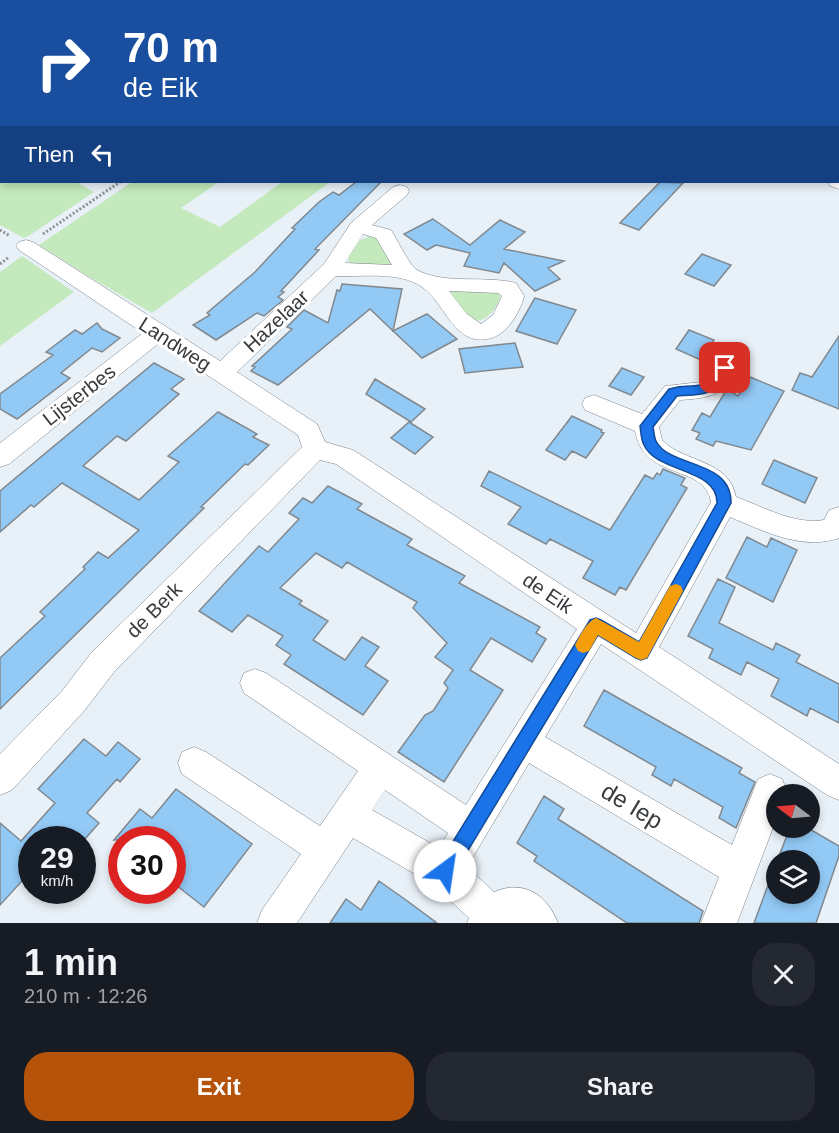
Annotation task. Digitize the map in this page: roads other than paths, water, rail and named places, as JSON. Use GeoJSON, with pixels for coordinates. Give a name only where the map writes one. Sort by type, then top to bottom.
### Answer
{"type":"FeatureCollection","features":[{"type":"Feature","properties":{"kind":"street","name":"Hazelaar"},"geometry":{"type":"LineString","coordinates":[[221,374],[331,269],[358,227],[400,190]]}},
{"type":"Feature","properties":{"kind":"street"},"geometry":{"type":"LineString","coordinates":[[358,227],[384,234],[407,273]]}},
{"type":"Feature","properties":{"kind":"street","name":"Landweg"},"geometry":{"type":"LineString","coordinates":[[26,246],[308,430],[315,449]]}},
{"type":"Feature","properties":{"kind":"street"},"geometry":{"type":"LineString","coordinates":[[331,269],[407,273],[430,283]]}},
{"type":"Feature","properties":{"kind":"street","name":"Lijsterbes"},"geometry":{"type":"LineString","coordinates":[[0,457],[158,332]]}},
{"type":"Feature","properties":{"kind":"street"},"geometry":{"type":"LineString","coordinates":[[646,426],[673,392],[707,390],[715,383],[735,352]]}},
{"type":"Feature","properties":{"kind":"street"},"geometry":{"type":"LineString","coordinates":[[594,404],[646,426]]}},
{"type":"Feature","properties":{"kind":"street"},"geometry":{"type":"LineString","coordinates":[[641,652],[724,503],[724,494],[714,479],[660,454],[650,444],[646,426]]}},
{"type":"Feature","properties":{"kind":"street","name":"de Eik"},"geometry":{"type":"LineString","coordinates":[[315,449],[345,457],[596,625],[641,652],[839,783]]}},
{"type":"Feature","properties":{"kind":"street","name":"de Berk"},"geometry":{"type":"LineString","coordinates":[[0,778],[73,701],[103,662],[315,449]]}},
{"type":"Feature","properties":{"kind":"street"},"geometry":{"type":"LineString","coordinates":[[724,503],[800,531],[821,533],[833,529],[839,518]]}},
{"type":"Feature","properties":{"kind":"street"},"geometry":{"type":"LineString","coordinates":[[445,871],[596,625]]}},
{"type":"Feature","properties":{"kind":"street"},"geometry":{"type":"LineString","coordinates":[[255,683],[471,828]]}},
{"type":"Feature","properties":{"kind":"street","name":"de Iep"},"geometry":{"type":"LineString","coordinates":[[524,742],[740,870]]}},
{"type":"Feature","properties":{"kind":"street"},"geometry":{"type":"LineString","coordinates":[[194,763],[326,850]]}},
{"type":"Feature","properties":{"kind":"street"},"geometry":{"type":"LineString","coordinates":[[275,923],[381,767]]}},
{"type":"Feature","properties":{"kind":"street"},"geometry":{"type":"LineString","coordinates":[[719,923],[766,802]]}},
{"type":"Feature","properties":{"kind":"street"},"geometry":{"type":"LineString","coordinates":[[348,816],[445,871],[487,918],[504,904],[520,904],[536,914],[540,923]]}}]}
